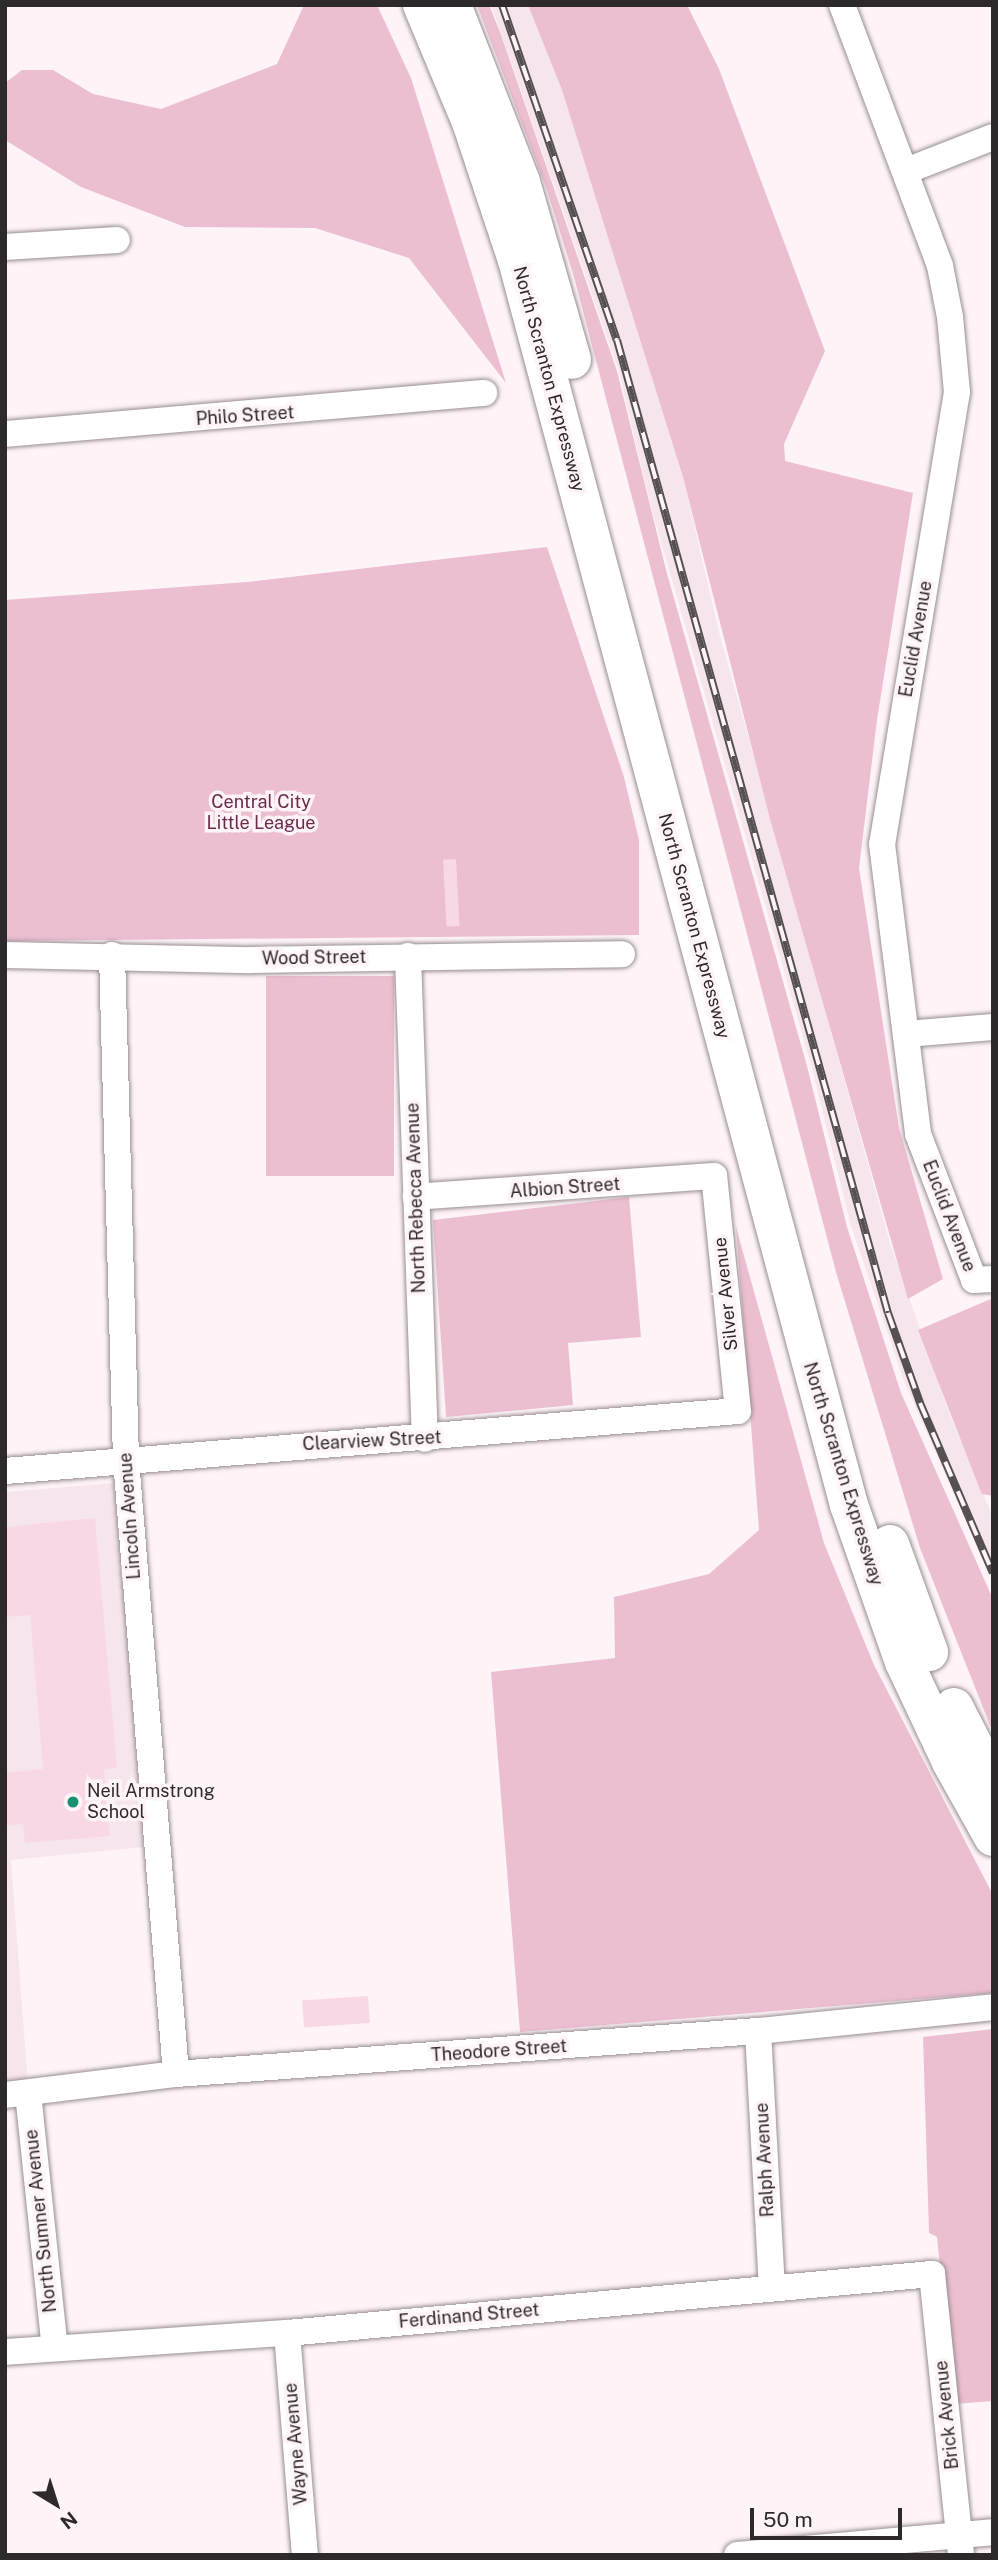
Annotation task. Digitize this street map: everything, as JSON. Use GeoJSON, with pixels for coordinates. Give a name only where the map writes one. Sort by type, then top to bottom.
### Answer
{"type":"FeatureCollection","features":[{"type":"Feature","properties":{"kind":"highway","name":"North Scranton Expressway"},"geometry":{"type":"LineString","coordinates":[[422,5],[471,122],[517,260],[849,1505],[904,1662],[951,1762],[993,1837]]}},
{"type":"Feature","properties":{"kind":"highway","name":"North Scranton Expressway"},"geometry":{"type":"LineString","coordinates":[[452,5],[496,113],[550,277],[875,1497],[929,1651],[993,1783]]}},
{"type":"Feature","properties":{"kind":"street","name":"Euclid Avenue"},"geometry":{"type":"LineString","coordinates":[[842,5],[940,266],[957,392],[882,844],[918,1134],[983,1279]]}},
{"type":"Feature","properties":{"kind":"street"},"geometry":{"type":"LineString","coordinates":[[906,171],[993,136]]}},
{"type":"Feature","properties":{"kind":"street"},"geometry":{"type":"LineString","coordinates":[[5,247],[117,240]]}},
{"type":"Feature","properties":{"kind":"street","name":"Philo Street"},"geometry":{"type":"LineString","coordinates":[[5,434],[484,393]]}},
{"type":"Feature","properties":{"kind":"street","name":"Wood Street"},"geometry":{"type":"LineString","coordinates":[[5,954],[251,960],[622,954]]}},
{"type":"Feature","properties":{"kind":"street","name":"Lincoln Avenue"},"geometry":{"type":"LineString","coordinates":[[112,956],[125,1460],[176,2074]]}},
{"type":"Feature","properties":{"kind":"street","name":"North Rebecca Avenue"},"geometry":{"type":"LineString","coordinates":[[408,956],[425,1439]]}},
{"type":"Feature","properties":{"kind":"street"},"geometry":{"type":"LineString","coordinates":[[906,1034],[993,1027]]}},
{"type":"Feature","properties":{"kind":"street","name":"Albion Street"},"geometry":{"type":"LineString","coordinates":[[416,1197],[714,1176]]}},
{"type":"Feature","properties":{"kind":"street","name":"Silver Avenue"},"geometry":{"type":"LineString","coordinates":[[714,1176],[738,1411]]}},
{"type":"Feature","properties":{"kind":"street","name":"Clearview Street"},"geometry":{"type":"LineString","coordinates":[[5,1471],[425,1439],[738,1411]]}},
{"type":"Feature","properties":{"kind":"street","name":"Theodore Street"},"geometry":{"type":"LineString","coordinates":[[16,2094],[176,2074],[758,2031],[993,2007]]}},
{"type":"Feature","properties":{"kind":"street","name":"Ralph Avenue"},"geometry":{"type":"LineString","coordinates":[[758,2031],[772,2288]]}},
{"type":"Feature","properties":{"kind":"street","name":"North Sumner Avenue"},"geometry":{"type":"LineString","coordinates":[[16,2094],[55,2348]]}},
{"type":"Feature","properties":{"kind":"street","name":"Ferdinand Street"},"geometry":{"type":"LineString","coordinates":[[5,2352],[286,2333],[932,2274]]}},
{"type":"Feature","properties":{"kind":"street","name":"Brick Avenue"},"geometry":{"type":"LineString","coordinates":[[932,2274],[960,2545]]}},
{"type":"Feature","properties":{"kind":"street","name":"Wayne Avenue"},"geometry":{"type":"LineString","coordinates":[[286,2333],[305,2555]]}},
{"type":"Feature","properties":{"kind":"street"},"geometry":{"type":"LineString","coordinates":[[737,2555],[960,2545],[993,2532]]}},
{"type":"Feature","properties":{"kind":"shaded area"},"geometry":{"type":"Polygon","coordinates":[[[491,5],[528,5],[562,90],[625,281],[683,477],[719,632],[890,1243],[951,1418],[993,1517],[993,1583],[904,1381],[851,1226],[811,1065],[653,514],[618,369],[491,5]]]}},
{"type":"Feature","properties":{"kind":"shaded area","name":"Neil Armstrong School"},"geometry":{"type":"Polygon","coordinates":[[[115,1483],[143,1847],[11,1860],[28,2085],[5,2086],[5,1492],[115,1483]]]}},
{"type":"Feature","properties":{"kind":"green space"},"geometry":{"type":"Polygon","coordinates":[[[304,5],[377,5],[411,78],[506,383],[409,258],[315,228],[185,227],[81,187],[5,140],[5,83],[22,70],[53,70],[93,94],[161,109],[277,64],[304,5]]]}},
{"type":"Feature","properties":{"kind":"green space"},"geometry":{"type":"Polygon","coordinates":[[[477,5],[489,5],[500,32],[617,371],[666,570],[807,1066],[847,1227],[901,1393],[993,1599],[993,1733],[920,1548],[836,1272],[574,277],[547,190],[477,5]]]}},
{"type":"Feature","properties":{"kind":"green space"},"geometry":{"type":"Polygon","coordinates":[[[528,5],[687,5],[719,69],[825,351],[784,444],[785,461],[913,493],[877,720],[859,868],[899,1128],[943,1279],[908,1299],[770,819],[683,477],[562,90],[528,5]]]}},
{"type":"Feature","properties":{"kind":"green space","name":"Central City Little League"},"geometry":{"type":"Polygon","coordinates":[[[547,547],[624,777],[639,840],[639,935],[5,941],[5,600],[247,582],[547,547]]]}},
{"type":"Feature","properties":{"kind":"green space"},"geometry":{"type":"Polygon","coordinates":[[[266,976],[394,976],[394,1176],[266,1176],[266,976]]]}},
{"type":"Feature","properties":{"kind":"green space"},"geometry":{"type":"Polygon","coordinates":[[[629,1197],[641,1337],[568,1343],[573,1405],[446,1417],[433,1220],[629,1197]]]}},
{"type":"Feature","properties":{"kind":"green space"},"geometry":{"type":"Polygon","coordinates":[[[736,1227],[824,1543],[874,1665],[993,1895],[993,1993],[520,2032],[491,1672],[615,1658],[614,1597],[709,1574],[759,1530],[736,1227]]]}},
{"type":"Feature","properties":{"kind":"green space"},"geometry":{"type":"Polygon","coordinates":[[[993,1298],[993,1496],[982,1494],[918,1330],[993,1298]]]}},
{"type":"Feature","properties":{"kind":"green space"},"geometry":{"type":"Polygon","coordinates":[[[993,2029],[993,2401],[954,2404],[937,2237],[929,2233],[923,2037],[993,2029]]]}},
{"type":"Feature","properties":{"kind":"building"},"geometry":{"type":"Polygon","coordinates":[[[456,859],[460,926],[447,927],[443,860],[456,859]]]}},
{"type":"Feature","properties":{"kind":"building"},"geometry":{"type":"Polygon","coordinates":[[[95,1518],[117,1768],[104,1769],[110,1836],[25,1843],[23,1824],[5,1826],[5,1773],[43,1769],[30,1615],[5,1617],[5,1527],[95,1518]]]}},
{"type":"Feature","properties":{"kind":"building"},"geometry":{"type":"Polygon","coordinates":[[[368,1996],[370,2023],[304,2028],[302,2001],[368,1996]]]}},
{"type":"Feature","properties":{"kind":"railway"},"geometry":{"type":"LineString","coordinates":[[502,5],[617,340],[888,1313],[920,1403],[993,1573]]}},
{"type":"Feature","properties":{"kind":"place","name":"Neil Armstrong School"},"geometry":{"type":"Point","coordinates":[73,1802]}}]}
